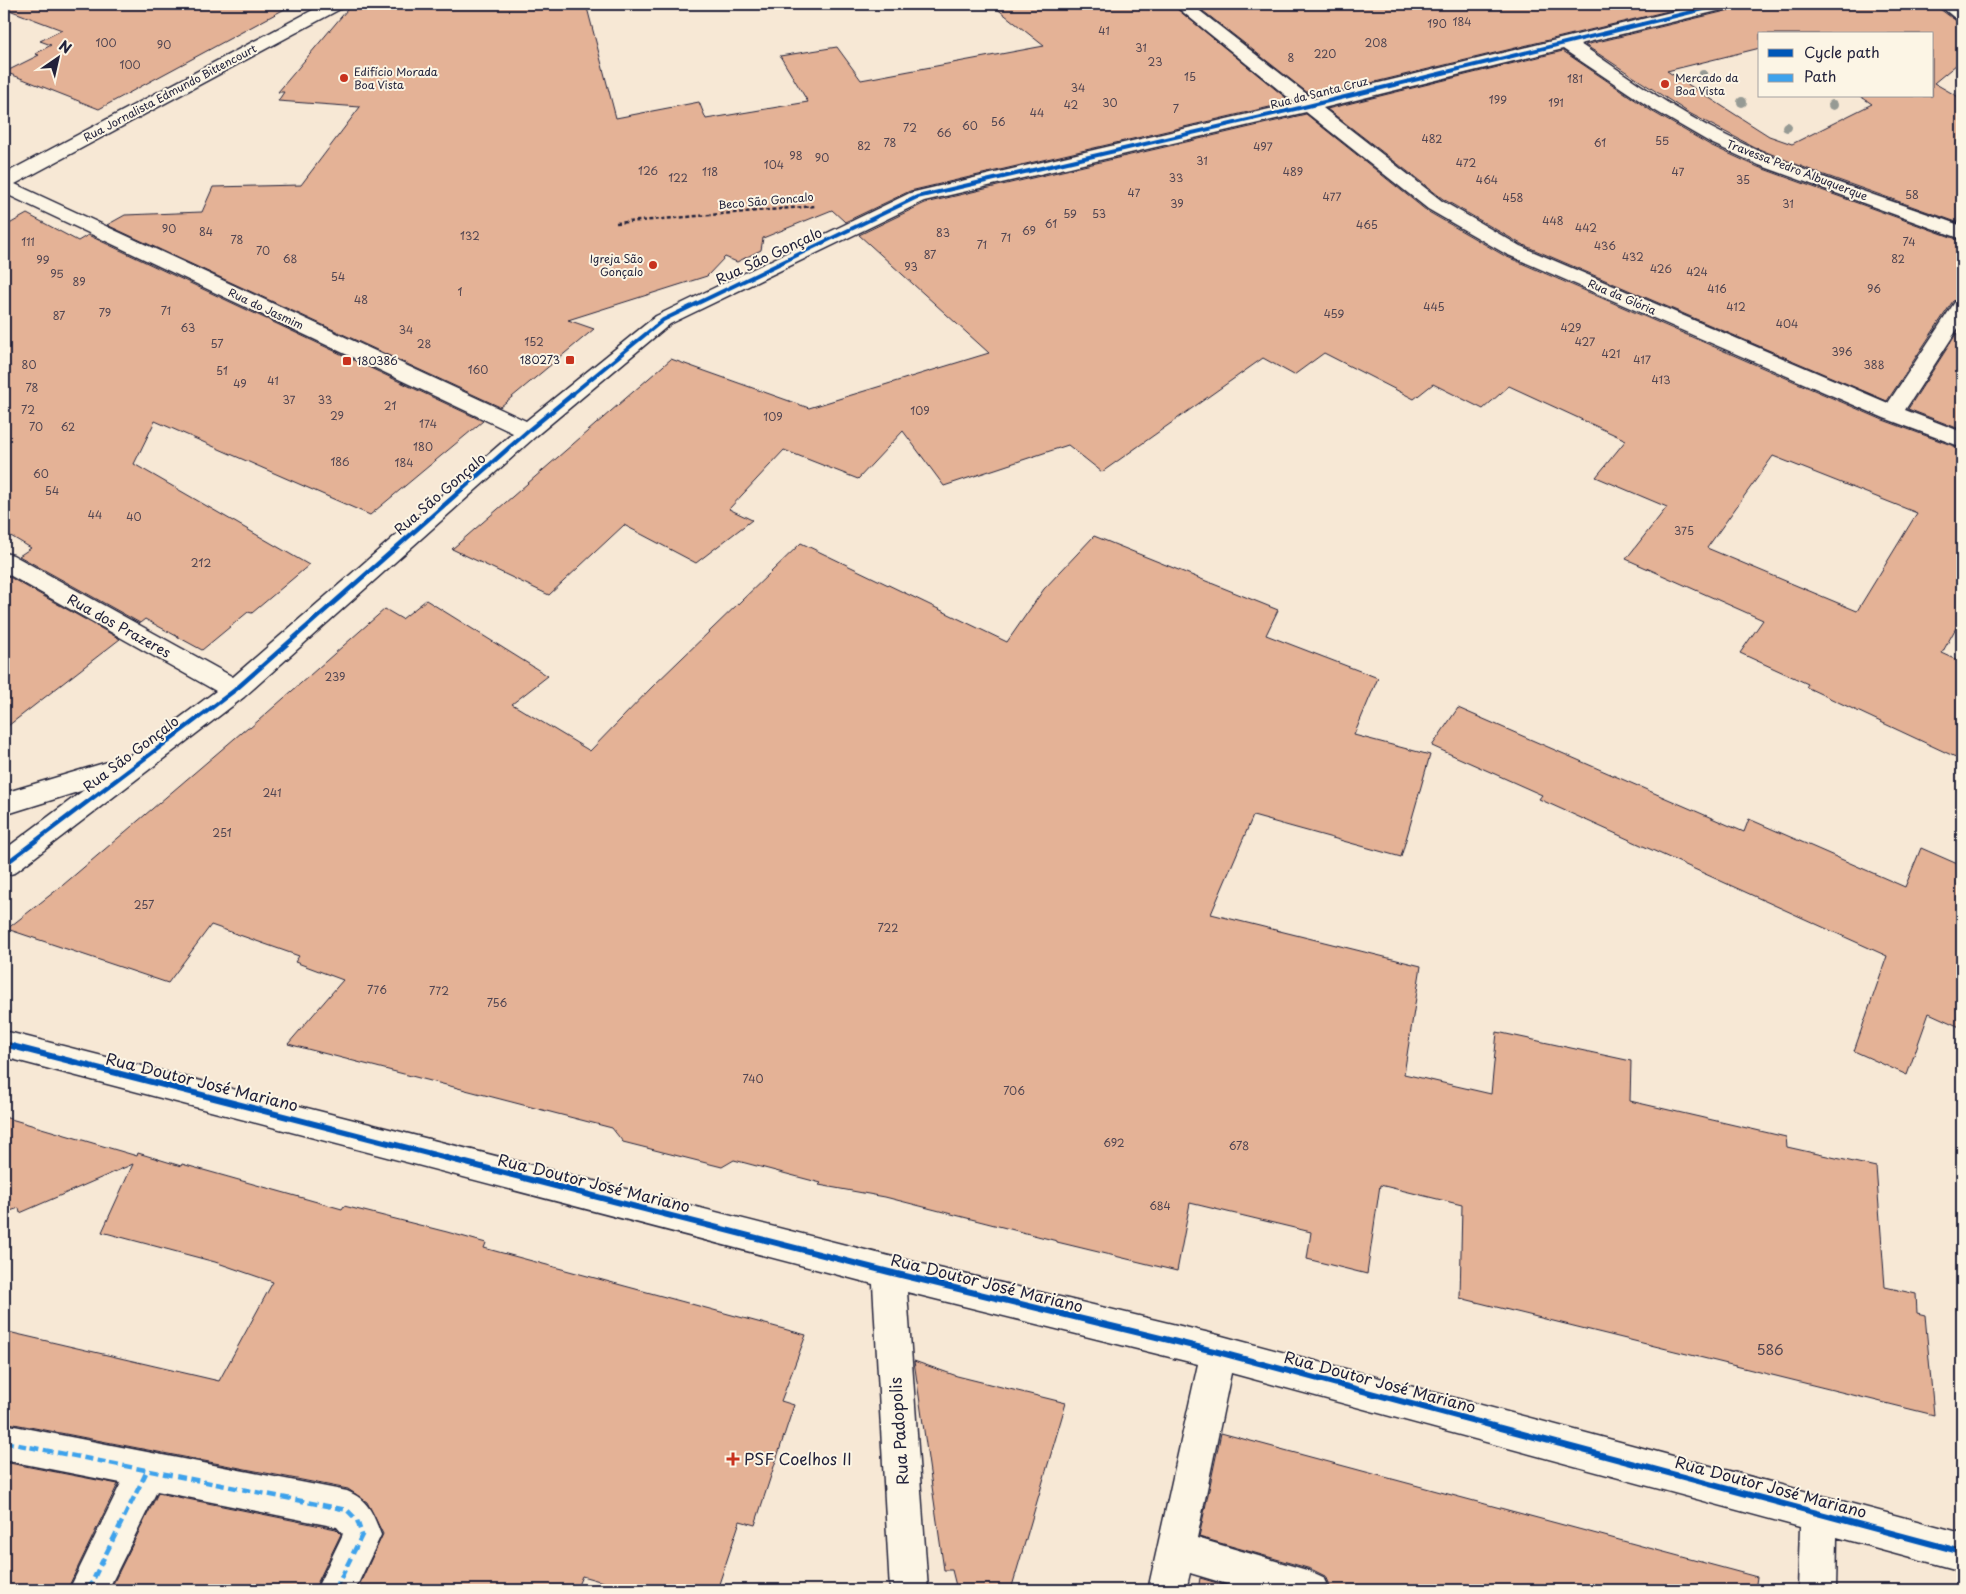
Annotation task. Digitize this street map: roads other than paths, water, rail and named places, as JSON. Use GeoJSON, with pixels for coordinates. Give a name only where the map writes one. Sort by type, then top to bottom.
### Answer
{"type":"FeatureCollection","features":[{"type":"Feature","properties":{"kind":"street","name":"Rua Jornalista Edmundo Bittencourt"},"geometry":{"type":"LineString","coordinates":[[4,182],[336,4]]}},
{"type":"Feature","properties":{"kind":"street","name":"Rua da Glória"},"geometry":{"type":"LineString","coordinates":[[1181,4],[1435,205],[1513,250],[1892,413],[1962,440]]}},
{"type":"Feature","properties":{"kind":"street","name":"Rua da Santa Cruz"},"geometry":{"type":"LineString","coordinates":[[917,197],[1308,106],[1724,4]]}},
{"type":"Feature","properties":{"kind":"street"},"geometry":{"type":"LineString","coordinates":[[1946,4],[1962,14]]}},
{"type":"Feature","properties":{"kind":"street","name":"Travessa Pedro Albuquerque"},"geometry":{"type":"LineString","coordinates":[[1564,42],[1660,106],[1718,140],[1766,160],[1962,233]]}},
{"type":"Feature","properties":{"kind":"street","name":"Rua do Jasmim"},"geometry":{"type":"LineString","coordinates":[[4,186],[528,431]]}},
{"type":"Feature","properties":{"kind":"street","name":"Rua São Gonçalo"},"geometry":{"type":"LineString","coordinates":[[6,864],[235,690],[528,431],[663,320],[917,197]]}},
{"type":"Feature","properties":{"kind":"street"},"geometry":{"type":"LineString","coordinates":[[1892,413],[1962,306]]}},
{"type":"Feature","properties":{"kind":"street","name":"Rua dos Prazeres"},"geometry":{"type":"LineString","coordinates":[[4,561],[235,690]]}},
{"type":"Feature","properties":{"kind":"street"},"geometry":{"type":"LineString","coordinates":[[4,804],[141,761]]}},
{"type":"Feature","properties":{"kind":"street","name":"Rua Doutor José Mariano"},"geometry":{"type":"LineString","coordinates":[[4,1044],[889,1272],[1218,1352],[1962,1552]]}},
{"type":"Feature","properties":{"kind":"street","name":"Rua Padopolis"},"geometry":{"type":"LineString","coordinates":[[889,1272],[909,1590]]}},
{"type":"Feature","properties":{"kind":"street"},"geometry":{"type":"LineString","coordinates":[[1167,1590],[1174,1550],[1218,1352]]}},
{"type":"Feature","properties":{"kind":"street"},"geometry":{"type":"LineString","coordinates":[[4,1442],[347,1510],[357,1520],[362,1535],[335,1590]]}},
{"type":"Feature","properties":{"kind":"street"},"geometry":{"type":"LineString","coordinates":[[88,1590],[147,1471]]}},
{"type":"Feature","properties":{"kind":"street"},"geometry":{"type":"LineString","coordinates":[[1816,1590],[1819,1513]]}},
{"type":"Feature","properties":{"kind":"street"},"geometry":{"type":"LineString","coordinates":[[1174,1550],[1310,1590]]}},
{"type":"Feature","properties":{"kind":"place","name":"Edifício Morada Boa Vista"},"geometry":{"type":"Point","coordinates":[344,78]}},
{"type":"Feature","properties":{"kind":"place","name":"Mercado da Boa Vista"},"geometry":{"type":"Point","coordinates":[1665,84]}},
{"type":"Feature","properties":{"kind":"place","name":"Igreja São Gonçalo"},"geometry":{"type":"Point","coordinates":[653,265]}},
{"type":"Feature","properties":{"kind":"place","name":"180273"},"geometry":{"type":"Point","coordinates":[570,360]}},
{"type":"Feature","properties":{"kind":"place","name":"180386"},"geometry":{"type":"Point","coordinates":[347,361]}},
{"type":"Feature","properties":{"kind":"place","name":"PSF Coelhos II"},"geometry":{"type":"Point","coordinates":[733,1459]}}]}
